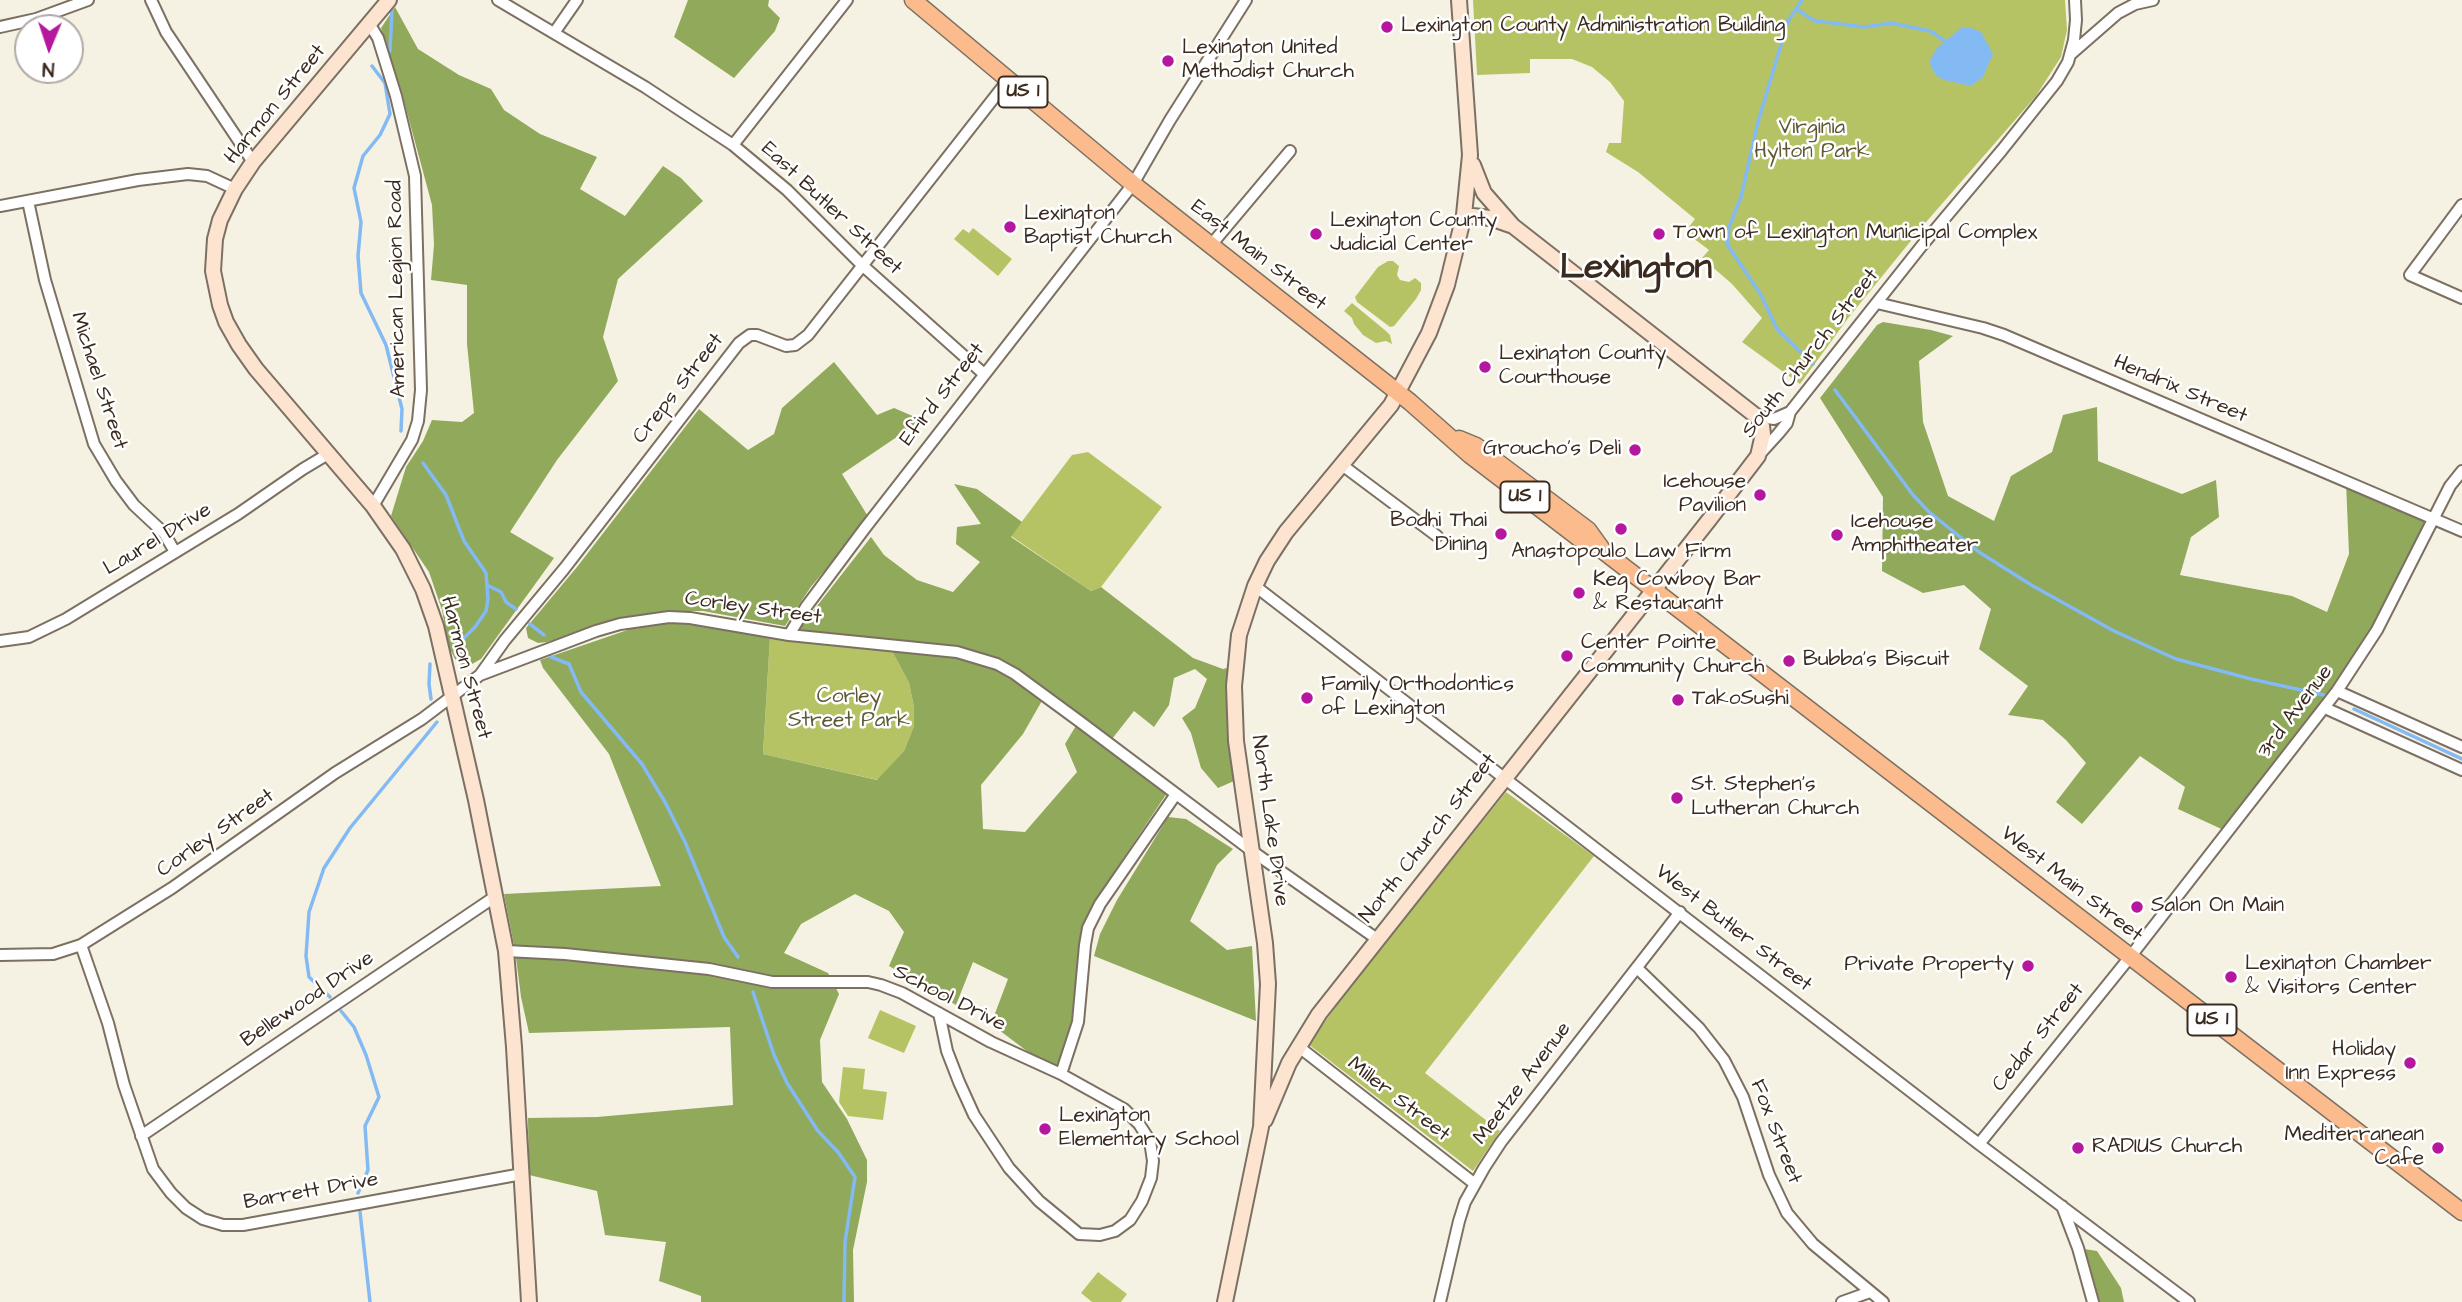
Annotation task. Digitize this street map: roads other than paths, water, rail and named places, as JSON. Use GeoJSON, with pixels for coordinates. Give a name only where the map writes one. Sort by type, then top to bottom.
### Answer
{"type":"FeatureCollection","features":[{"type":"Feature","properties":{"kind":"main road","name":"Harmon Street"},"geometry":{"type":"LineString","coordinates":[[389,0],[253,162],[235,189],[220,220],[215,239],[213,271],[226,322],[256,369],[373,506],[402,550],[423,589],[436,626],[454,696],[506,951],[529,1302]]}},
{"type":"Feature","properties":{"kind":"main road","name":"East Main Street"},"geometry":{"type":"LineString","coordinates":[[913,0],[1133,184],[1450,435],[1476,446],[1588,530],[1602,550],[1654,591]]}},
{"type":"Feature","properties":{"kind":"main road"},"geometry":{"type":"LineString","coordinates":[[1459,0],[1470,155],[1484,193],[1513,226],[1756,416],[1763,430],[1758,456]]}},
{"type":"Feature","properties":{"kind":"main road","name":"North Lake Drive"},"geometry":{"type":"LineString","coordinates":[[1225,1302],[1261,1127],[1268,984],[1236,741],[1234,686],[1240,635],[1255,586],[1267,561],[1286,532],[1399,393],[1429,333],[1444,294],[1464,215],[1470,155]]}},
{"type":"Feature","properties":{"kind":"main road"},"geometry":{"type":"LineString","coordinates":[[1464,215],[1490,218],[1513,226]]}},
{"type":"Feature","properties":{"kind":"main road","name":"South Church Street"},"geometry":{"type":"LineString","coordinates":[[1654,591],[1758,456]]}},
{"type":"Feature","properties":{"kind":"main road","name":"North Church Street"},"geometry":{"type":"LineString","coordinates":[[1261,1127],[1298,1047],[1319,1014],[1503,778],[1654,591]]}},
{"type":"Feature","properties":{"kind":"main road","name":"West Main Street"},"geometry":{"type":"LineString","coordinates":[[1654,591],[2462,1212]]}},
{"type":"Feature","properties":{"kind":"street"},"geometry":{"type":"LineString","coordinates":[[0,27],[36,19],[88,0]]}},
{"type":"Feature","properties":{"kind":"street"},"geometry":{"type":"LineString","coordinates":[[150,0],[166,32],[253,162]]}},
{"type":"Feature","properties":{"kind":"street","name":"East Butler Street"},"geometry":{"type":"LineString","coordinates":[[498,0],[645,87],[733,145],[787,190],[862,265],[984,374]]}},
{"type":"Feature","properties":{"kind":"street"},"geometry":{"type":"LineString","coordinates":[[554,33],[577,0]]}},
{"type":"Feature","properties":{"kind":"street"},"geometry":{"type":"LineString","coordinates":[[733,145],[847,0]]}},
{"type":"Feature","properties":{"kind":"street","name":"Efird Street"},"geometry":{"type":"LineString","coordinates":[[789,635],[821,587],[1133,184],[1246,0]]}},
{"type":"Feature","properties":{"kind":"street","name":"South Church Street"},"geometry":{"type":"LineString","coordinates":[[1758,456],[1787,423],[1790,412],[2064,71],[2071,54],[2076,20],[2075,0]]}},
{"type":"Feature","properties":{"kind":"street"},"geometry":{"type":"LineString","coordinates":[[2071,54],[2118,13],[2135,4],[2153,0]]}},
{"type":"Feature","properties":{"kind":"street","name":"American Legion Road"},"geometry":{"type":"LineString","coordinates":[[369,25],[378,38],[415,176],[421,390],[418,421],[412,440],[373,506]]}},
{"type":"Feature","properties":{"kind":"street","name":"Creps Street"},"geometry":{"type":"LineString","coordinates":[[480,676],[505,640],[564,569],[739,343],[750,335],[786,346],[802,341],[1009,80]]}},
{"type":"Feature","properties":{"kind":"street"},"geometry":{"type":"LineString","coordinates":[[1211,245],[1290,151]]}},
{"type":"Feature","properties":{"kind":"street"},"geometry":{"type":"LineString","coordinates":[[0,206],[138,180],[188,174],[206,176],[235,189]]}},
{"type":"Feature","properties":{"kind":"street","name":"Michael Street"},"geometry":{"type":"LineString","coordinates":[[28,201],[45,280],[94,444],[116,481],[134,505],[164,533],[174,552]]}},
{"type":"Feature","properties":{"kind":"street"},"geometry":{"type":"LineString","coordinates":[[2462,205],[2410,275],[2462,299]]}},
{"type":"Feature","properties":{"kind":"street","name":"Hendrix Street"},"geometry":{"type":"LineString","coordinates":[[1877,303],[2004,334],[2462,531]]}},
{"type":"Feature","properties":{"kind":"street"},"geometry":{"type":"LineString","coordinates":[[1756,416],[1774,419],[1790,412]]}},
{"type":"Feature","properties":{"kind":"street","name":"Laurel Drive"},"geometry":{"type":"LineString","coordinates":[[0,640],[19,639],[48,629],[238,514],[328,454]]}},
{"type":"Feature","properties":{"kind":"street"},"geometry":{"type":"LineString","coordinates":[[1342,465],[1437,536]]}},
{"type":"Feature","properties":{"kind":"street","name":"3rd Avenue"},"geometry":{"type":"LineString","coordinates":[[2130,957],[2337,691],[2377,630],[2450,486],[2462,471]]}},
{"type":"Feature","properties":{"kind":"street","name":"West Butler Street"},"geometry":{"type":"LineString","coordinates":[[1255,586],[1979,1144],[2189,1302]]}},
{"type":"Feature","properties":{"kind":"street","name":"Corley Street"},"geometry":{"type":"LineString","coordinates":[[0,955],[53,954],[81,945],[172,888],[335,773],[454,696],[480,676],[596,631],[648,619],[690,618],[789,635],[937,649],[978,657],[1015,674],[1377,939]]}},
{"type":"Feature","properties":{"kind":"street"},"geometry":{"type":"LineString","coordinates":[[2337,691],[2462,747]]}},
{"type":"Feature","properties":{"kind":"street"},"geometry":{"type":"LineString","coordinates":[[2325,708],[2462,770]]}},
{"type":"Feature","properties":{"kind":"street"},"geometry":{"type":"LineString","coordinates":[[1061,1074],[1079,1022],[1088,928],[1100,904],[1176,794]]}},
{"type":"Feature","properties":{"kind":"street","name":"Bellewood Drive"},"geometry":{"type":"LineString","coordinates":[[141,1136],[496,895]]}},
{"type":"Feature","properties":{"kind":"street","name":"Meetze Avenue"},"geometry":{"type":"LineString","coordinates":[[1440,1302],[1459,1222],[1475,1184],[1501,1142],[1680,912]]}},
{"type":"Feature","properties":{"kind":"street","name":"Barrett Drive"},"geometry":{"type":"LineString","coordinates":[[81,945],[153,1169],[171,1194],[194,1214],[223,1224],[243,1225],[522,1174]]}},
{"type":"Feature","properties":{"kind":"street","name":"School Drive"},"geometry":{"type":"LineString","coordinates":[[506,951],[565,954],[709,969],[772,982],[868,982],[893,988],[939,1013],[991,1042],[1061,1074],[1124,1110],[1139,1124],[1150,1141],[1153,1161],[1151,1178],[1142,1201],[1130,1220],[1115,1231],[1100,1235],[1079,1234],[1039,1200],[1009,1168],[974,1115],[959,1082],[947,1051],[939,1013]]}},
{"type":"Feature","properties":{"kind":"street","name":"Cedar Street"},"geometry":{"type":"LineString","coordinates":[[1979,1144],[2130,957]]}},
{"type":"Feature","properties":{"kind":"street","name":"Fox Street"},"geometry":{"type":"LineString","coordinates":[[1637,968],[1699,1028],[1724,1060],[1743,1097],[1769,1175],[1787,1213],[1813,1244],[1884,1302]]}},
{"type":"Feature","properties":{"kind":"street","name":"Miller Street"},"geometry":{"type":"LineString","coordinates":[[1298,1047],[1475,1184]]}},
{"type":"Feature","properties":{"kind":"street"},"geometry":{"type":"LineString","coordinates":[[2062,1206],[2078,1248],[2093,1302]]}},
{"type":"Feature","properties":{"kind":"street"},"geometry":{"type":"LineString","coordinates":[[1842,1302],[1870,1293]]}},
{"type":"Feature","properties":{"kind":"water"},"geometry":{"type":"Polygon","coordinates":[[[1961,28],[1981,32],[1993,54],[1983,77],[1971,86],[1944,80],[1931,68],[1930,60],[1937,48],[1961,28]]]}},
{"type":"Feature","properties":{"kind":"waterway"},"geometry":{"type":"LineString","coordinates":[[1802,0],[1788,21],[1758,122],[1741,197],[1729,227],[1727,244],[1761,295],[1777,329],[1813,364]]}},
{"type":"Feature","properties":{"kind":"waterway"},"geometry":{"type":"LineString","coordinates":[[1796,9],[1815,21],[1865,27],[1891,23],[1930,31],[1945,41]]}},
{"type":"Feature","properties":{"kind":"waterway"},"geometry":{"type":"LineString","coordinates":[[390,51],[392,10]]}},
{"type":"Feature","properties":{"kind":"waterway"},"geometry":{"type":"LineString","coordinates":[[372,66],[385,83],[390,114],[380,135],[363,156],[354,188],[361,222],[358,256],[361,293],[386,345],[402,409],[401,431]]}},
{"type":"Feature","properties":{"kind":"waterway"},"geometry":{"type":"LineString","coordinates":[[1835,390],[1913,495],[1929,512],[1979,552],[2033,586],[2114,631],[2176,659],[2324,695]]}},
{"type":"Feature","properties":{"kind":"waterway"},"geometry":{"type":"LineString","coordinates":[[423,463],[446,495],[464,541],[486,573],[486,611],[475,627],[455,647]]}},
{"type":"Feature","properties":{"kind":"waterway"},"geometry":{"type":"LineString","coordinates":[[487,585],[501,592],[506,602],[516,609]]}},
{"type":"Feature","properties":{"kind":"waterway"},"geometry":{"type":"LineString","coordinates":[[530,624],[544,635]]}},
{"type":"Feature","properties":{"kind":"waterway"},"geometry":{"type":"LineString","coordinates":[[551,657],[569,664],[581,692],[642,764],[685,842],[724,937],[738,957]]}},
{"type":"Feature","properties":{"kind":"waterway"},"geometry":{"type":"LineString","coordinates":[[430,664],[431,699]]}},
{"type":"Feature","properties":{"kind":"waterway"},"geometry":{"type":"LineString","coordinates":[[2354,709],[2462,759]]}},
{"type":"Feature","properties":{"kind":"waterway"},"geometry":{"type":"LineString","coordinates":[[330,997],[309,977],[306,956],[309,912],[324,868],[350,828],[437,722]]}},
{"type":"Feature","properties":{"kind":"waterway"},"geometry":{"type":"LineString","coordinates":[[753,992],[774,1055],[787,1083],[818,1131],[838,1152],[855,1177],[845,1242],[844,1302]]}},
{"type":"Feature","properties":{"kind":"waterway"},"geometry":{"type":"LineString","coordinates":[[341,1011],[354,1027],[379,1097],[365,1126],[368,1170],[358,1193]]}},
{"type":"Feature","properties":{"kind":"waterway"},"geometry":{"type":"LineString","coordinates":[[360,1212],[370,1302]]}},
{"type":"Feature","properties":{"kind":"place","name":"Lexington County Administration Building"},"geometry":{"type":"Point","coordinates":[1387,27]}},
{"type":"Feature","properties":{"kind":"place","name":"Lexington United Methodist Church"},"geometry":{"type":"Point","coordinates":[1168,61]}},
{"type":"Feature","properties":{"kind":"place","name":"Lexington Baptist Church"},"geometry":{"type":"Point","coordinates":[1010,227]}},
{"type":"Feature","properties":{"kind":"place","name":"Lexington County Judicial Center"},"geometry":{"type":"Point","coordinates":[1316,234]}},
{"type":"Feature","properties":{"kind":"place","name":"Town of Lexington Municipal Complex"},"geometry":{"type":"Point","coordinates":[1659,234]}},
{"type":"Feature","properties":{"kind":"place","name":"Lexington County Courthouse"},"geometry":{"type":"Point","coordinates":[1485,367]}},
{"type":"Feature","properties":{"kind":"place","name":"Groucho's Deli"},"geometry":{"type":"Point","coordinates":[1635,450]}},
{"type":"Feature","properties":{"kind":"place","name":"Icehouse Pavilion"},"geometry":{"type":"Point","coordinates":[1760,495]}},
{"type":"Feature","properties":{"kind":"place","name":"Anastopoulo Law Firm"},"geometry":{"type":"Point","coordinates":[1621,529]}},
{"type":"Feature","properties":{"kind":"place","name":"Bodhi Thai Dining"},"geometry":{"type":"Point","coordinates":[1501,534]}},
{"type":"Feature","properties":{"kind":"place","name":"Icehouse Amphitheater"},"geometry":{"type":"Point","coordinates":[1837,535]}},
{"type":"Feature","properties":{"kind":"place","name":"Keg Cowboy Bar & Restaurant"},"geometry":{"type":"Point","coordinates":[1579,593]}},
{"type":"Feature","properties":{"kind":"place","name":"Center Pointe Community Church"},"geometry":{"type":"Point","coordinates":[1567,656]}},
{"type":"Feature","properties":{"kind":"place","name":"Bubba's Biscuit"},"geometry":{"type":"Point","coordinates":[1789,661]}},
{"type":"Feature","properties":{"kind":"place","name":"Family Orthodontics of Lexington"},"geometry":{"type":"Point","coordinates":[1307,698]}},
{"type":"Feature","properties":{"kind":"place","name":"TakoSushi"},"geometry":{"type":"Point","coordinates":[1678,700]}},
{"type":"Feature","properties":{"kind":"place","name":"St. Stephen's Lutheran Church"},"geometry":{"type":"Point","coordinates":[1677,798]}},
{"type":"Feature","properties":{"kind":"place","name":"Salon On Main"},"geometry":{"type":"Point","coordinates":[2137,907]}},
{"type":"Feature","properties":{"kind":"place","name":"Private Property"},"geometry":{"type":"Point","coordinates":[2028,966]}},
{"type":"Feature","properties":{"kind":"place","name":"Lexington Chamber & Visitors Center"},"geometry":{"type":"Point","coordinates":[2231,977]}},
{"type":"Feature","properties":{"kind":"place","name":"Holiday Inn Express"},"geometry":{"type":"Point","coordinates":[2410,1063]}},
{"type":"Feature","properties":{"kind":"place","name":"Lexington Elementary School"},"geometry":{"type":"Point","coordinates":[1045,1129]}},
{"type":"Feature","properties":{"kind":"place","name":"RADIUS Church"},"geometry":{"type":"Point","coordinates":[2078,1148]}},
{"type":"Feature","properties":{"kind":"place","name":"Mediterranean Cafe"},"geometry":{"type":"Point","coordinates":[2438,1148]}},
{"type":"Feature","properties":{"kind":"district","name":"Lexington"},"geometry":{"type":"Point","coordinates":[1636,270]}},
{"type":"Feature","properties":{"kind":"park label","name":"Virginia Hylton Park"},"geometry":{"type":"Point","coordinates":[1812,141]}},
{"type":"Feature","properties":{"kind":"park label","name":"Corley Street Park"},"geometry":{"type":"Point","coordinates":[849,710]}}]}
